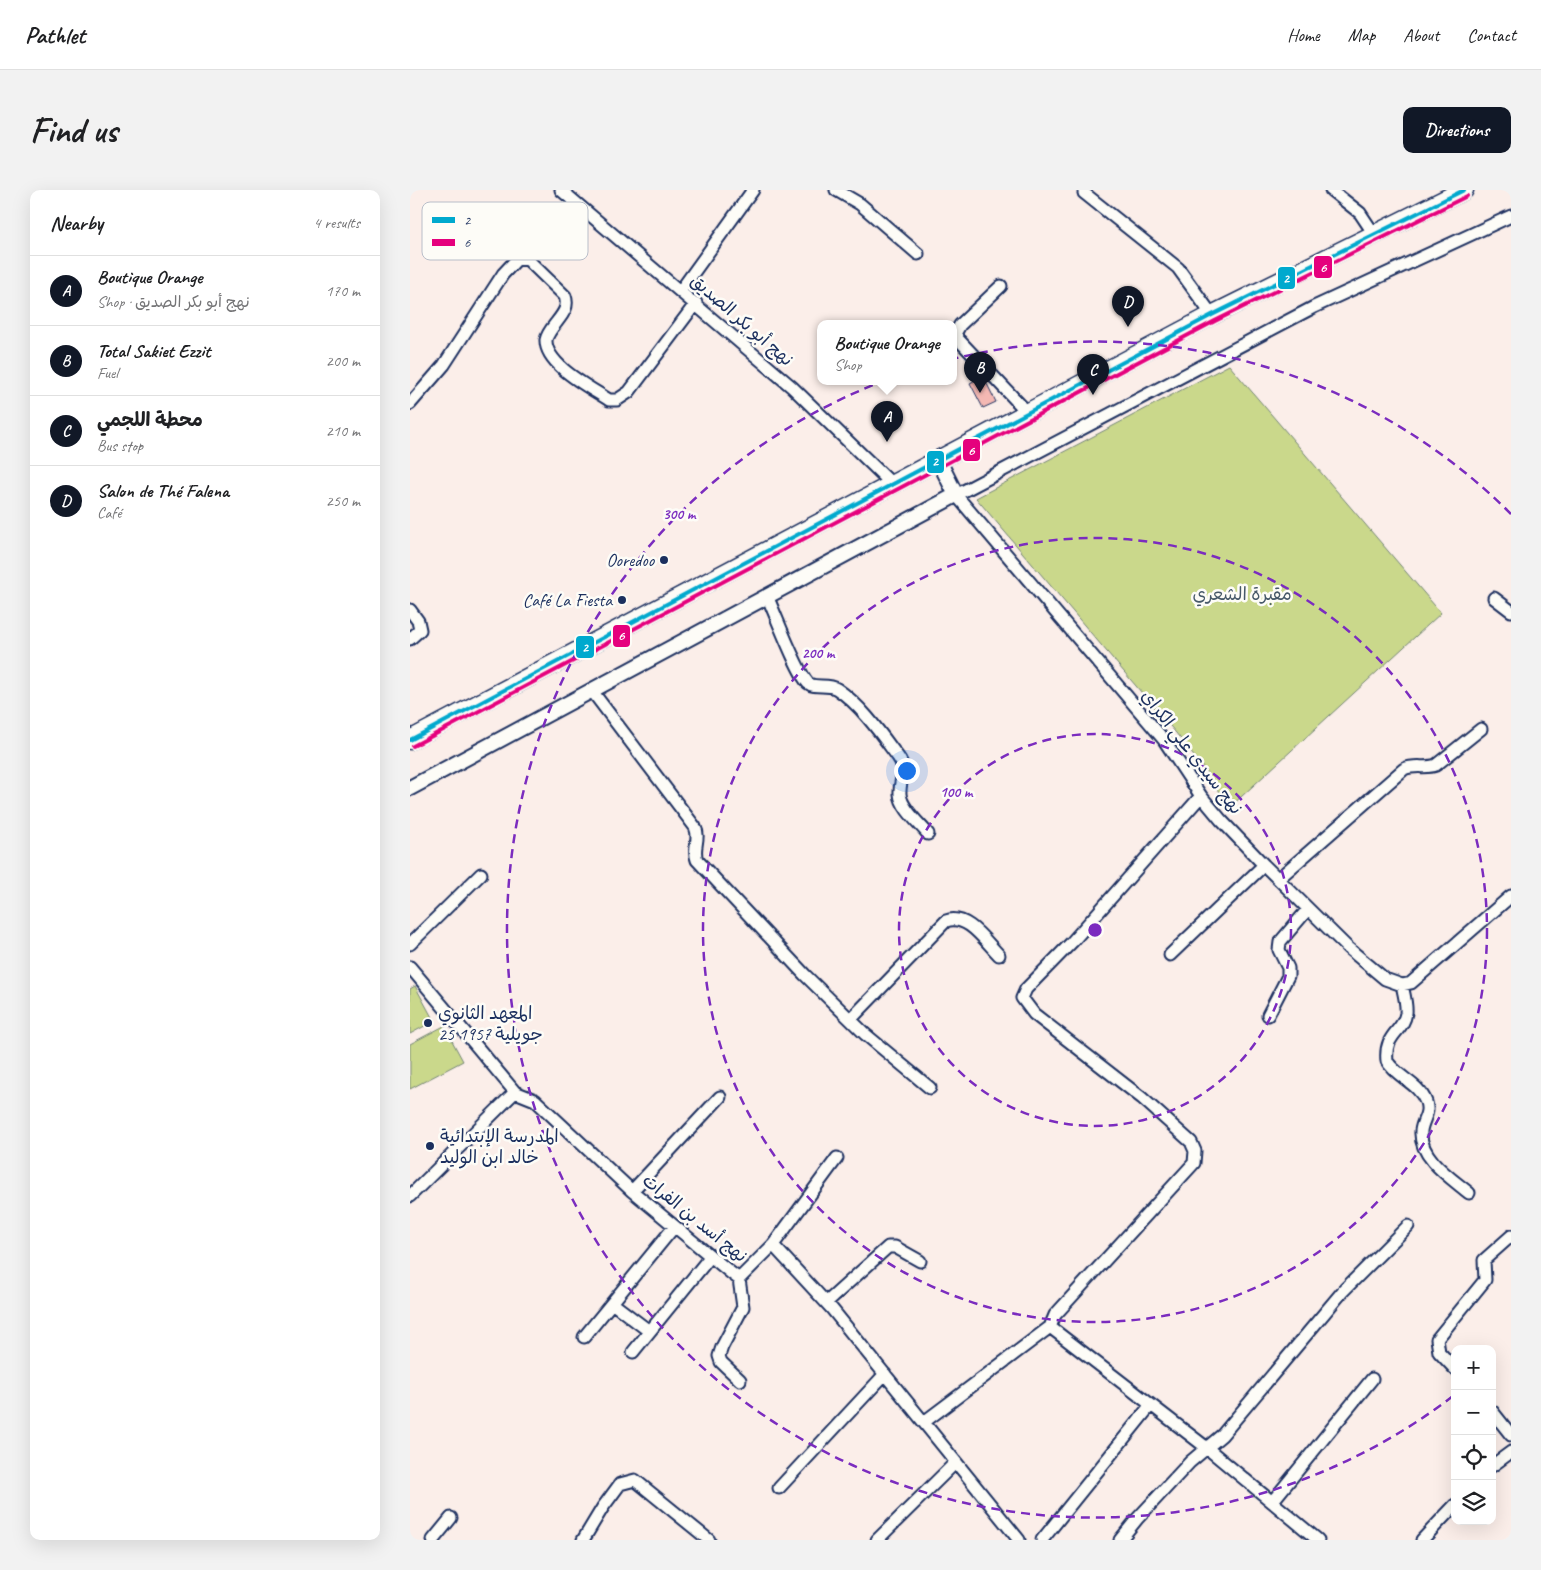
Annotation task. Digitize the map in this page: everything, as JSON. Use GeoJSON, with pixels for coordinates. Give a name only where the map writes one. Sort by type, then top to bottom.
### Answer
{"type":"FeatureCollection","features":[{"type":"Feature","properties":{"kind":"main road"},"geometry":{"type":"LineString","coordinates":[[410,740],[1212,315],[1464,190]]}},
{"type":"Feature","properties":{"kind":"street","name":"نهج أبو بكر الصديق"},"geometry":{"type":"LineString","coordinates":[[561,190],[575,202]]}},
{"type":"Feature","properties":{"kind":"street"},"geometry":{"type":"LineString","coordinates":[[681,290],[753,190]]}},
{"type":"Feature","properties":{"kind":"street"},"geometry":{"type":"LineString","coordinates":[[1332,190],[1360,214],[1374,234]]}},
{"type":"Feature","properties":{"kind":"street"},"geometry":{"type":"LineString","coordinates":[[841,191],[918,254]]}},
{"type":"Feature","properties":{"kind":"street"},"geometry":{"type":"LineString","coordinates":[[1084,193],[1178,268],[1212,315]]}},
{"type":"Feature","properties":{"kind":"street","name":"نهج أبو بكر الصديق"},"geometry":{"type":"LineString","coordinates":[[588,212],[681,290],[799,393],[893,485]]}},
{"type":"Feature","properties":{"kind":"street"},"geometry":{"type":"LineString","coordinates":[[410,788],[956,495],[1314,307],[1511,216]]}},
{"type":"Feature","properties":{"kind":"street"},"geometry":{"type":"LineString","coordinates":[[410,404],[444,365],[503,274],[516,260]]}},
{"type":"Feature","properties":{"kind":"street"},"geometry":{"type":"LineString","coordinates":[[528,260],[565,296],[566,308],[546,340],[553,360],[560,368],[609,400],[617,400],[629,392],[696,303]]}},
{"type":"Feature","properties":{"kind":"street"},"geometry":{"type":"LineString","coordinates":[[957,330],[960,325],[1001,286]]}},
{"type":"Feature","properties":{"kind":"street"},"geometry":{"type":"LineString","coordinates":[[957,338],[1028,413]]}},
{"type":"Feature","properties":{"kind":"street"},"geometry":{"type":"LineString","coordinates":[[939,461],[956,495]]}},
{"type":"Feature","properties":{"kind":"street","name":"نهج سيدي علي الكراي"},"geometry":{"type":"LineString","coordinates":[[956,495],[1164,740],[1201,796],[1264,865],[1308,909],[1385,979],[1402,985]]}},
{"type":"Feature","properties":{"kind":"street"},"geometry":{"type":"LineString","coordinates":[[768,596],[798,666],[808,683],[812,685],[828,685],[836,688],[854,703],[898,758],[904,775],[900,794],[903,802],[928,834]]}},
{"type":"Feature","properties":{"kind":"street"},"geometry":{"type":"LineString","coordinates":[[1494,598],[1511,612]]}},
{"type":"Feature","properties":{"kind":"street"},"geometry":{"type":"LineString","coordinates":[[410,610],[420,626],[420,630],[410,639]]}},
{"type":"Feature","properties":{"kind":"street"},"geometry":{"type":"LineString","coordinates":[[592,691],[695,827],[698,834],[694,853],[697,860],[805,976],[850,1019],[930,1088]]}},
{"type":"Feature","properties":{"kind":"street"},"geometry":{"type":"LineString","coordinates":[[1278,879],[1395,775],[1410,766],[1431,767],[1436,765],[1481,729]]}},
{"type":"Feature","properties":{"kind":"street"},"geometry":{"type":"LineString","coordinates":[[924,1422],[1050,1327],[1055,1315],[1191,1169],[1195,1151],[1191,1142],[1155,1110],[1034,1014],[1025,1004],[1023,993],[1072,942],[1201,796]]}},
{"type":"Feature","properties":{"kind":"street"},"geometry":{"type":"LineString","coordinates":[[1170,955],[1264,865]]}},
{"type":"Feature","properties":{"kind":"street"},"geometry":{"type":"LineString","coordinates":[[410,944],[481,874]]}},
{"type":"Feature","properties":{"kind":"street"},"geometry":{"type":"LineString","coordinates":[[1469,1192],[1433,1161],[1426,1152],[1421,1133],[1422,1126],[1427,1117],[1426,1102],[1415,1086],[1387,1061],[1388,1042],[1405,1019],[1407,1012],[1402,985],[1411,983],[1511,896]]}},
{"type":"Feature","properties":{"kind":"street"},"geometry":{"type":"LineString","coordinates":[[1268,1015],[1288,976],[1288,968],[1279,950],[1280,942],[1308,909]]}},
{"type":"Feature","properties":{"kind":"street"},"geometry":{"type":"LineString","coordinates":[[850,1019],[946,921],[953,918],[963,920],[999,955]]}},
{"type":"Feature","properties":{"kind":"street","name":"نهج أسد بن الفرات"},"geometry":{"type":"LineString","coordinates":[[410,967],[515,1092],[535,1100],[632,1191],[739,1279],[773,1245],[826,1302],[1019,1540]]}},
{"type":"Feature","properties":{"kind":"street"},"geometry":{"type":"LineString","coordinates":[[410,1196],[515,1092]]}},
{"type":"Feature","properties":{"kind":"street"},"geometry":{"type":"LineString","coordinates":[[632,1191],[720,1097]]}},
{"type":"Feature","properties":{"kind":"street"},"geometry":{"type":"LineString","coordinates":[[773,1245],[837,1158]]}},
{"type":"Feature","properties":{"kind":"street"},"geometry":{"type":"LineString","coordinates":[[1120,1540],[1144,1512],[1222,1435],[1343,1291],[1408,1226]]}},
{"type":"Feature","properties":{"kind":"street"},"geometry":{"type":"LineString","coordinates":[[584,1337],[674,1227]]}},
{"type":"Feature","properties":{"kind":"street"},"geometry":{"type":"LineString","coordinates":[[1451,1365],[1439,1352],[1437,1339],[1485,1280],[1484,1260],[1511,1236]]}},
{"type":"Feature","properties":{"kind":"street"},"geometry":{"type":"LineString","coordinates":[[826,1302],[888,1247],[895,1247],[920,1261]]}},
{"type":"Feature","properties":{"kind":"street"},"geometry":{"type":"LineString","coordinates":[[632,1352],[710,1256]]}},
{"type":"Feature","properties":{"kind":"street"},"geometry":{"type":"LineString","coordinates":[[739,1279],[743,1307],[722,1346],[719,1356],[721,1362],[740,1380]]}},
{"type":"Feature","properties":{"kind":"street"},"geometry":{"type":"LineString","coordinates":[[612,1302],[649,1331]]}},
{"type":"Feature","properties":{"kind":"street"},"geometry":{"type":"LineString","coordinates":[[1050,1327],[1150,1406],[1207,1448],[1272,1502],[1303,1535],[1318,1540]]}},
{"type":"Feature","properties":{"kind":"street"},"geometry":{"type":"LineString","coordinates":[[779,1488],[885,1374]]}},
{"type":"Feature","properties":{"kind":"street"},"geometry":{"type":"LineString","coordinates":[[1272,1502],[1372,1379]]}},
{"type":"Feature","properties":{"kind":"street"},"geometry":{"type":"LineString","coordinates":[[1042,1540],[1150,1406]]}},
{"type":"Feature","properties":{"kind":"street"},"geometry":{"type":"LineString","coordinates":[[1496,1417],[1511,1434]]}},
{"type":"Feature","properties":{"kind":"street"},"geometry":{"type":"LineString","coordinates":[[1496,1463],[1511,1452]]}},
{"type":"Feature","properties":{"kind":"street"},"geometry":{"type":"LineString","coordinates":[[877,1540],[955,1463]]}},
{"type":"Feature","properties":{"kind":"street"},"geometry":{"type":"LineString","coordinates":[[583,1540],[603,1507],[620,1484],[635,1480],[709,1540]]}},
{"type":"Feature","properties":{"kind":"street"},"geometry":{"type":"LineString","coordinates":[[1422,1540],[1451,1509]]}},
{"type":"Feature","properties":{"kind":"street"},"geometry":{"type":"LineString","coordinates":[[434,1540],[451,1518]]}},
{"type":"Feature","properties":{"kind":"green space","name":"مقبرة الشعري"},"geometry":{"type":"Polygon","coordinates":[[[1229,365],[1441,613],[1229,808],[1207,773],[1176,733],[976,498],[1229,365]]]}},
{"type":"Feature","properties":{"kind":"green space"},"geometry":{"type":"Polygon","coordinates":[[[415,986],[434,1021],[410,1034],[410,989],[415,986]]]}},
{"type":"Feature","properties":{"kind":"green space"},"geometry":{"type":"Polygon","coordinates":[[[444,1026],[463,1061],[410,1089],[410,1044],[444,1026]]]}},
{"type":"Feature","properties":{"kind":"building"},"geometry":{"type":"Polygon","coordinates":[[[983,376],[996,402],[983,408],[970,383],[983,376]]]}},
{"type":"Feature","properties":{"kind":"transit line","name":"2"},"geometry":{"type":"LineString","coordinates":[[410,740],[1212,315],[1464,190]]}},
{"type":"Feature","properties":{"kind":"transit line","name":"6"},"geometry":{"type":"LineString","coordinates":[[413,746],[1215,321],[1467,196]]}},
{"type":"Feature","properties":{"kind":"place","name":"Salon de Thé Falena"},"geometry":{"type":"Point","coordinates":[1128,327]}},
{"type":"Feature","properties":{"kind":"place","name":"Total Sakiet Ezzit"},"geometry":{"type":"Point","coordinates":[980,393]}},
{"type":"Feature","properties":{"kind":"place","name":"محطة اللجمي"},"geometry":{"type":"Point","coordinates":[1093,395]}},
{"type":"Feature","properties":{"kind":"place","name":"Boutique Orange"},"geometry":{"type":"Point","coordinates":[887,442]}},
{"type":"Feature","properties":{"kind":"place","name":"Ooredoo"},"geometry":{"type":"Point","coordinates":[664,560]}},
{"type":"Feature","properties":{"kind":"place","name":"Café La Fiesta"},"geometry":{"type":"Point","coordinates":[622,600]}},
{"type":"Feature","properties":{"kind":"place","name":"المعهد الثانوي 25 جويلية 1957"},"geometry":{"type":"Point","coordinates":[428,1023]}},
{"type":"Feature","properties":{"kind":"place","name":"المدرسة الإبتدائية خالد ابن الوليد"},"geometry":{"type":"Point","coordinates":[430,1146]}}]}
